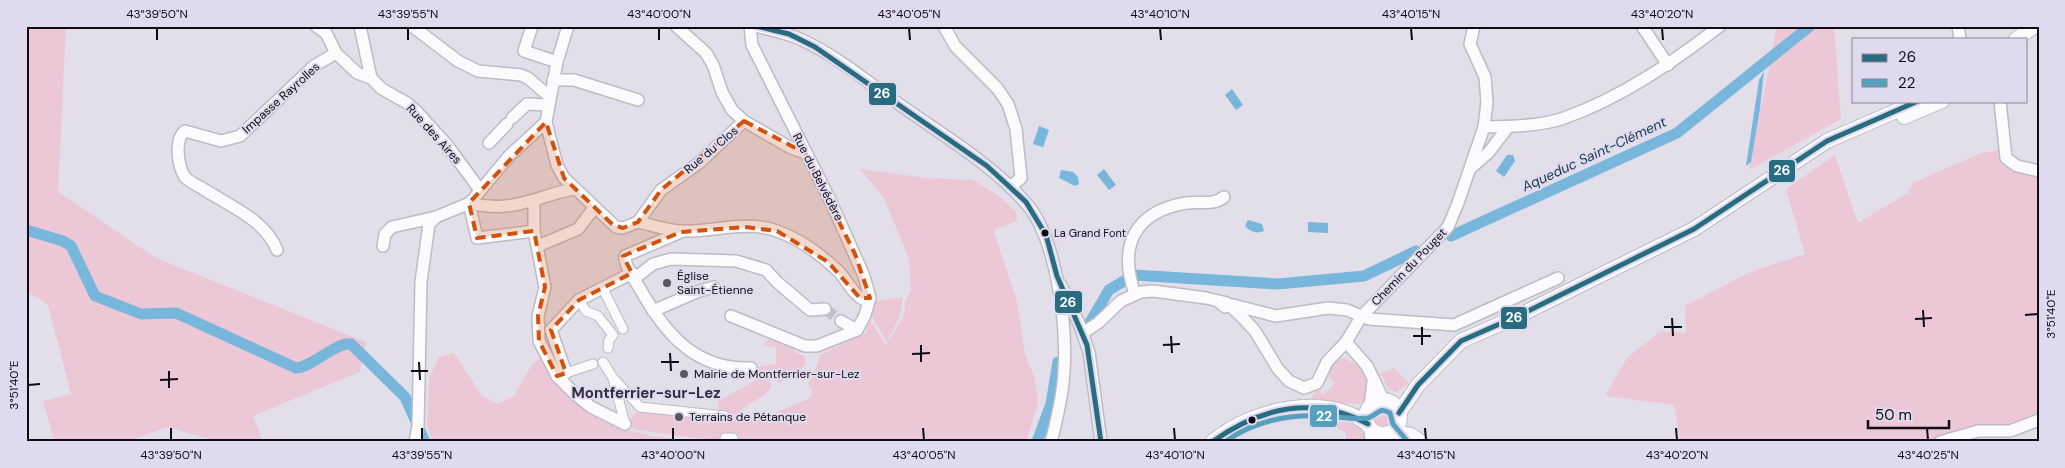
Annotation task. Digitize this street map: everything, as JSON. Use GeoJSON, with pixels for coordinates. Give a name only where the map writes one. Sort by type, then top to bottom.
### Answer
{"type":"FeatureCollection","features":[{"type":"Feature","properties":{"kind":"street","name":"Rue des Aires"},"geometry":{"type":"LineString","coordinates":[[316,26],[326,33],[336,53],[357,73],[371,78],[382,89],[407,102],[447,145],[480,190]]}},
{"type":"Feature","properties":{"kind":"street"},"geometry":{"type":"LineString","coordinates":[[360,26],[371,78]]}},
{"type":"Feature","properties":{"kind":"street"},"geometry":{"type":"LineString","coordinates":[[412,26],[458,61],[478,71],[521,75],[528,78],[549,101]]}},
{"type":"Feature","properties":{"kind":"street"},"geometry":{"type":"LineString","coordinates":[[532,26],[524,52],[557,62]]}},
{"type":"Feature","properties":{"kind":"street"},"geometry":{"type":"LineString","coordinates":[[568,26],[557,62],[546,122],[560,172],[573,189],[620,228],[638,222],[681,232]]}},
{"type":"Feature","properties":{"kind":"street","name":"Rue du Clos"},"geometry":{"type":"LineString","coordinates":[[638,222],[661,190],[699,163],[744,121],[732,110],[722,92],[713,64],[706,53],[676,26]]}},
{"type":"Feature","properties":{"kind":"street","name":"Rue du Belvédère"},"geometry":{"type":"LineString","coordinates":[[750,26],[752,45],[805,153],[832,202],[855,254],[867,287],[869,302]]}},
{"type":"Feature","properties":{"kind":"street"},"geometry":{"type":"LineString","coordinates":[[755,26],[789,34],[815,47],[987,166],[1010,187],[1037,218],[1046,235],[1057,276],[1083,333],[1089,352],[1101,442]]}},
{"type":"Feature","properties":{"kind":"street"},"geometry":{"type":"LineString","coordinates":[[944,26],[955,46],[997,88],[1008,104],[1016,129],[1021,178],[1010,187]]}},
{"type":"Feature","properties":{"kind":"street","name":"Chemin du Pouget"},"geometry":{"type":"LineString","coordinates":[[1224,304],[1252,327],[1278,369],[1289,381],[1302,388],[1316,385],[1327,362],[1346,342],[1360,317],[1448,227],[1484,127],[1486,85],[1482,70],[1470,44],[1474,26]]}},
{"type":"Feature","properties":{"kind":"street"},"geometry":{"type":"LineString","coordinates":[[1642,26],[1668,65]]}},
{"type":"Feature","properties":{"kind":"street"},"geometry":{"type":"LineString","coordinates":[[1484,127],[1508,127],[1563,118],[1623,90],[1668,65],[1720,26]]}},
{"type":"Feature","properties":{"kind":"street"},"geometry":{"type":"LineString","coordinates":[[2018,38],[2037,26]]}},
{"type":"Feature","properties":{"kind":"street"},"geometry":{"type":"LineString","coordinates":[[2026,38],[2037,26]]}},
{"type":"Feature","properties":{"kind":"street","name":"Impasse Rayrolles"},"geometry":{"type":"LineString","coordinates":[[277,250],[273,240],[257,223],[186,178],[179,160],[178,141],[181,134],[185,131],[222,141],[240,136],[314,66],[336,53]]}},
{"type":"Feature","properties":{"kind":"street"},"geometry":{"type":"LineString","coordinates":[[553,80],[574,80],[638,100]]}},
{"type":"Feature","properties":{"kind":"street"},"geometry":{"type":"LineString","coordinates":[[489,143],[527,104],[549,101]]}},
{"type":"Feature","properties":{"kind":"street"},"geometry":{"type":"LineString","coordinates":[[1369,422],[1386,401],[1399,400],[1416,388],[1462,341],[1520,315],[1694,229],[1731,206],[1805,154],[1917,102]]}},
{"type":"Feature","properties":{"kind":"street"},"geometry":{"type":"LineString","coordinates":[[1843,135],[1897,120],[1940,102]]}},
{"type":"Feature","properties":{"kind":"street"},"geometry":{"type":"LineString","coordinates":[[2000,102],[2006,158],[2017,166],[2039,171]]}},
{"type":"Feature","properties":{"kind":"street"},"geometry":{"type":"LineString","coordinates":[[744,121],[792,148],[805,153]]}},
{"type":"Feature","properties":{"kind":"street"},"geometry":{"type":"LineString","coordinates":[[534,231],[477,238],[470,203],[509,156],[546,122]]}},
{"type":"Feature","properties":{"kind":"street"},"geometry":{"type":"LineString","coordinates":[[1470,169],[1489,152],[1508,127]]}},
{"type":"Feature","properties":{"kind":"street"},"geometry":{"type":"LineString","coordinates":[[384,246],[385,234],[392,227],[436,217],[470,203],[520,206],[553,193],[573,189]]}},
{"type":"Feature","properties":{"kind":"street"},"geometry":{"type":"LineString","coordinates":[[1135,294],[1130,281],[1128,256],[1130,241],[1136,231],[1152,217],[1172,207],[1189,203],[1213,202],[1224,197]]}},
{"type":"Feature","properties":{"kind":"street"},"geometry":{"type":"LineString","coordinates":[[534,201],[534,231],[545,287],[538,316],[539,342],[562,374],[591,406],[626,424]]}},
{"type":"Feature","properties":{"kind":"street"},"geometry":{"type":"LineString","coordinates":[[538,246],[578,229],[594,208]]}},
{"type":"Feature","properties":{"kind":"street"},"geometry":{"type":"LineString","coordinates":[[415,442],[418,426],[421,282],[429,224],[436,217]]}},
{"type":"Feature","properties":{"kind":"street"},"geometry":{"type":"LineString","coordinates":[[731,316],[805,346],[817,346],[857,330],[869,302],[860,298],[843,276],[820,256],[792,237],[777,231],[739,227],[681,232],[628,254],[624,258],[653,311],[678,342],[706,360],[728,368],[751,368]]}},
{"type":"Feature","properties":{"kind":"street"},"geometry":{"type":"LineString","coordinates":[[562,374],[551,330],[579,300],[602,287],[633,276],[653,264],[671,259],[736,261],[766,270],[810,310],[824,309]]}},
{"type":"Feature","properties":{"kind":"street"},"geometry":{"type":"LineString","coordinates":[[1051,442],[1061,396],[1065,363],[1057,276]]}},
{"type":"Feature","properties":{"kind":"street"},"geometry":{"type":"LineString","coordinates":[[1083,333],[1098,323],[1122,301],[1135,294],[1153,291],[1194,296],[1276,316],[1332,308],[1348,310],[1360,317],[1454,325],[1558,278]]}},
{"type":"Feature","properties":{"kind":"street"},"geometry":{"type":"LineString","coordinates":[[602,287],[623,330]]}},
{"type":"Feature","properties":{"kind":"street"},"geometry":{"type":"LineString","coordinates":[[653,311],[699,291],[714,287]]}},
{"type":"Feature","properties":{"kind":"street"},"geometry":{"type":"LineString","coordinates":[[579,300],[586,311],[598,316],[613,334],[609,340],[608,348]]}},
{"type":"Feature","properties":{"kind":"street"},"geometry":{"type":"LineString","coordinates":[[841,321],[857,330]]}},
{"type":"Feature","properties":{"kind":"street"},"geometry":{"type":"LineString","coordinates":[[1346,342],[1364,363],[1386,401],[1397,408],[1391,428]]}},
{"type":"Feature","properties":{"kind":"street"},"geometry":{"type":"LineString","coordinates":[[603,362],[613,378],[640,407],[725,416]]}},
{"type":"Feature","properties":{"kind":"street"},"geometry":{"type":"LineString","coordinates":[[562,374],[593,364]]}},
{"type":"Feature","properties":{"kind":"street"},"geometry":{"type":"LineString","coordinates":[[613,378],[626,424]]}},
{"type":"Feature","properties":{"kind":"street"},"geometry":{"type":"LineString","coordinates":[[1373,380],[1369,422],[1374,432],[1391,428],[1416,439]]}},
{"type":"Feature","properties":{"kind":"street"},"geometry":{"type":"LineString","coordinates":[[1391,428],[1416,388]]}},
{"type":"Feature","properties":{"kind":"street"},"geometry":{"type":"LineString","coordinates":[[1212,442],[1251,419],[1285,409],[1314,408],[1347,412],[1369,422]]}},
{"type":"Feature","properties":{"kind":"street"},"geometry":{"type":"LineString","coordinates":[[1940,442],[1978,431],[2010,431],[2039,420]]}},
{"type":"Feature","properties":{"kind":"highlighted area"},"geometry":{"type":"Polygon","coordinates":[[[744,121],[805,153],[855,254],[870,298],[860,298],[828,262],[777,231],[745,227],[681,232],[623,256],[632,273],[579,300],[551,330],[566,373],[557,376],[539,341],[538,316],[545,287],[534,231],[477,238],[469,203],[546,122],[564,178],[613,225],[623,228],[638,222],[661,190],[744,121]]]}},
{"type":"Feature","properties":{"kind":"shaded area"},"geometry":{"type":"Polygon","coordinates":[[[26,26],[66,26],[58,192],[156,258],[366,342],[360,372],[253,416],[263,442],[219,442],[167,427],[127,442],[55,442],[43,401],[71,394],[48,305],[26,290],[26,26]]]}},
{"type":"Feature","properties":{"kind":"shaded area"},"geometry":{"type":"Polygon","coordinates":[[[1777,26],[1834,26],[1841,119],[1749,170],[1777,26]]]}},
{"type":"Feature","properties":{"kind":"shaded area"},"geometry":{"type":"Polygon","coordinates":[[[1999,150],[2000,161],[2029,175],[2039,177],[2039,420],[1940,442],[1680,442],[1674,405],[1605,396],[1627,358],[1661,331],[1686,333],[1685,306],[1750,272],[1805,254],[1786,189],[1835,155],[1858,223],[1908,193],[1913,183],[1979,154],[1999,150]]]}},
{"type":"Feature","properties":{"kind":"shaded area"},"geometry":{"type":"Polygon","coordinates":[[[860,169],[926,178],[973,180],[999,196],[1016,212],[1017,221],[993,230],[1017,302],[1025,354],[1035,379],[1038,403],[1026,442],[724,442],[638,430],[625,424],[639,410],[642,403],[719,410],[718,401],[756,380],[755,372],[759,367],[776,364],[776,346],[768,347],[764,344],[768,340],[767,333],[794,346],[794,351],[805,357],[806,364],[796,373],[789,371],[780,383],[777,382],[777,374],[770,380],[771,388],[763,396],[746,406],[739,414],[728,415],[727,417],[763,418],[811,398],[812,390],[808,383],[814,375],[820,355],[866,333],[870,320],[886,345],[903,318],[906,300],[911,291],[909,259],[884,198],[860,169]]]}},
{"type":"Feature","properties":{"kind":"shaded area"},"geometry":{"type":"Polygon","coordinates":[[[903,298],[900,316],[887,342],[871,315],[876,301],[903,298]]]}},
{"type":"Feature","properties":{"kind":"shaded area"},"geometry":{"type":"Polygon","coordinates":[[[454,353],[482,396],[498,404],[514,396],[532,364],[540,358],[555,379],[624,429],[652,436],[700,442],[433,442],[427,426],[429,378],[439,357],[454,353]]]}},
{"type":"Feature","properties":{"kind":"shaded area"},"geometry":{"type":"Polygon","coordinates":[[[1343,358],[1356,365],[1365,376],[1367,390],[1362,404],[1309,402],[1317,389],[1324,395],[1335,383],[1329,377],[1331,365],[1343,358]]]}},
{"type":"Feature","properties":{"kind":"shaded area"},"geometry":{"type":"Polygon","coordinates":[[[1394,368],[1409,383],[1396,392],[1389,390],[1380,373],[1394,368]]]}},
{"type":"Feature","properties":{"kind":"shaded area"},"geometry":{"type":"Polygon","coordinates":[[[1383,404],[1392,408],[1396,417],[1392,426],[1383,430],[1374,426],[1370,417],[1374,408],[1383,404]]]}},
{"type":"Feature","properties":{"kind":"shaded area"},"geometry":{"type":"Polygon","coordinates":[[[1311,413],[1345,418],[1359,427],[1365,442],[1346,442],[1346,433],[1311,413]]]}},
{"type":"Feature","properties":{"kind":"water"},"geometry":{"type":"Polygon","coordinates":[[[1764,71],[1751,162],[1746,166],[1759,80],[1764,71]]]}},
{"type":"Feature","properties":{"kind":"water"},"geometry":{"type":"Polygon","coordinates":[[[1232,89],[1243,105],[1236,110],[1225,95],[1232,89]]]}},
{"type":"Feature","properties":{"kind":"water"},"geometry":{"type":"Polygon","coordinates":[[[1039,126],[1049,130],[1043,147],[1033,144],[1039,126]]]}},
{"type":"Feature","properties":{"kind":"water"},"geometry":{"type":"Polygon","coordinates":[[[1507,155],[1513,155],[1515,161],[1504,177],[1496,171],[1507,155]]]}},
{"type":"Feature","properties":{"kind":"water"},"geometry":{"type":"Polygon","coordinates":[[[1104,169],[1116,185],[1109,190],[1097,175],[1104,169]]]}},
{"type":"Feature","properties":{"kind":"water"},"geometry":{"type":"Polygon","coordinates":[[[1061,170],[1073,172],[1078,177],[1079,184],[1075,186],[1059,178],[1061,170]]]}},
{"type":"Feature","properties":{"kind":"water"},"geometry":{"type":"Polygon","coordinates":[[[1248,220],[1262,224],[1264,231],[1254,232],[1249,230],[1245,226],[1248,220]]]}},
{"type":"Feature","properties":{"kind":"water"},"geometry":{"type":"Polygon","coordinates":[[[1308,222],[1328,223],[1328,233],[1308,232],[1308,222]]]}},
{"type":"Feature","properties":{"kind":"waterway","name":"Aqueduc Saint-Clément"},"geometry":{"type":"LineString","coordinates":[[1451,236],[1677,133],[1810,26]]}},
{"type":"Feature","properties":{"kind":"waterway","name":"Aqueduc Saint-Clément"},"geometry":{"type":"LineString","coordinates":[[26,230],[63,241],[71,246],[95,296],[141,314],[176,313],[296,368],[303,367],[339,346],[351,344],[405,397],[425,442]]}},
{"type":"Feature","properties":{"kind":"waterway","name":"Aqueduc Saint-Clément"},"geometry":{"type":"LineString","coordinates":[[1089,324],[1109,290],[1134,275],[1278,284],[1364,276],[1416,251]]}},
{"type":"Feature","properties":{"kind":"waterway","name":"Aqueduc Saint-Clément"},"geometry":{"type":"LineString","coordinates":[[1037,442],[1051,404],[1058,362]]}},
{"type":"Feature","properties":{"kind":"tunnel"},"geometry":{"type":"LineString","coordinates":[[825,309],[841,321]]}},
{"type":"Feature","properties":{"kind":"transit line","name":"26"},"geometry":{"type":"LineString","coordinates":[[756,26],[789,34],[815,47],[987,166],[1026,202],[1046,235],[1057,276],[1087,345],[1101,442]]}},
{"type":"Feature","properties":{"kind":"transit line","name":"26"},"geometry":{"type":"LineString","coordinates":[[1399,413],[1418,385],[1461,341],[1520,315],[1694,229],[1827,141],[1916,102]]}},
{"type":"Feature","properties":{"kind":"transit line","name":"26"},"geometry":{"type":"LineString","coordinates":[[1212,442],[1249,420],[1268,413],[1288,409],[1327,410],[1348,415],[1368,424]]}},
{"type":"Feature","properties":{"kind":"transit line","name":"22"},"geometry":{"type":"LineString","coordinates":[[1225,442],[1258,424],[1283,418],[1295,416],[1368,418],[1383,410],[1390,413],[1393,424],[1408,442]]}},
{"type":"Feature","properties":{"kind":"place","name":"La Grand Font"},"geometry":{"type":"Point","coordinates":[1045,233]}},
{"type":"Feature","properties":{"kind":"place","name":"Église Saint-Étienne"},"geometry":{"type":"Point","coordinates":[667,283]}},
{"type":"Feature","properties":{"kind":"place","name":"Mairie de Montferrier-sur-Lez"},"geometry":{"type":"Point","coordinates":[684,374]}},
{"type":"Feature","properties":{"kind":"place","name":"Terrains de Pétanque"},"geometry":{"type":"Point","coordinates":[679,417]}},
{"type":"Feature","properties":{"kind":"district","name":"Montferrier-sur-Lez"},"geometry":{"type":"Point","coordinates":[646,393]}}]}
